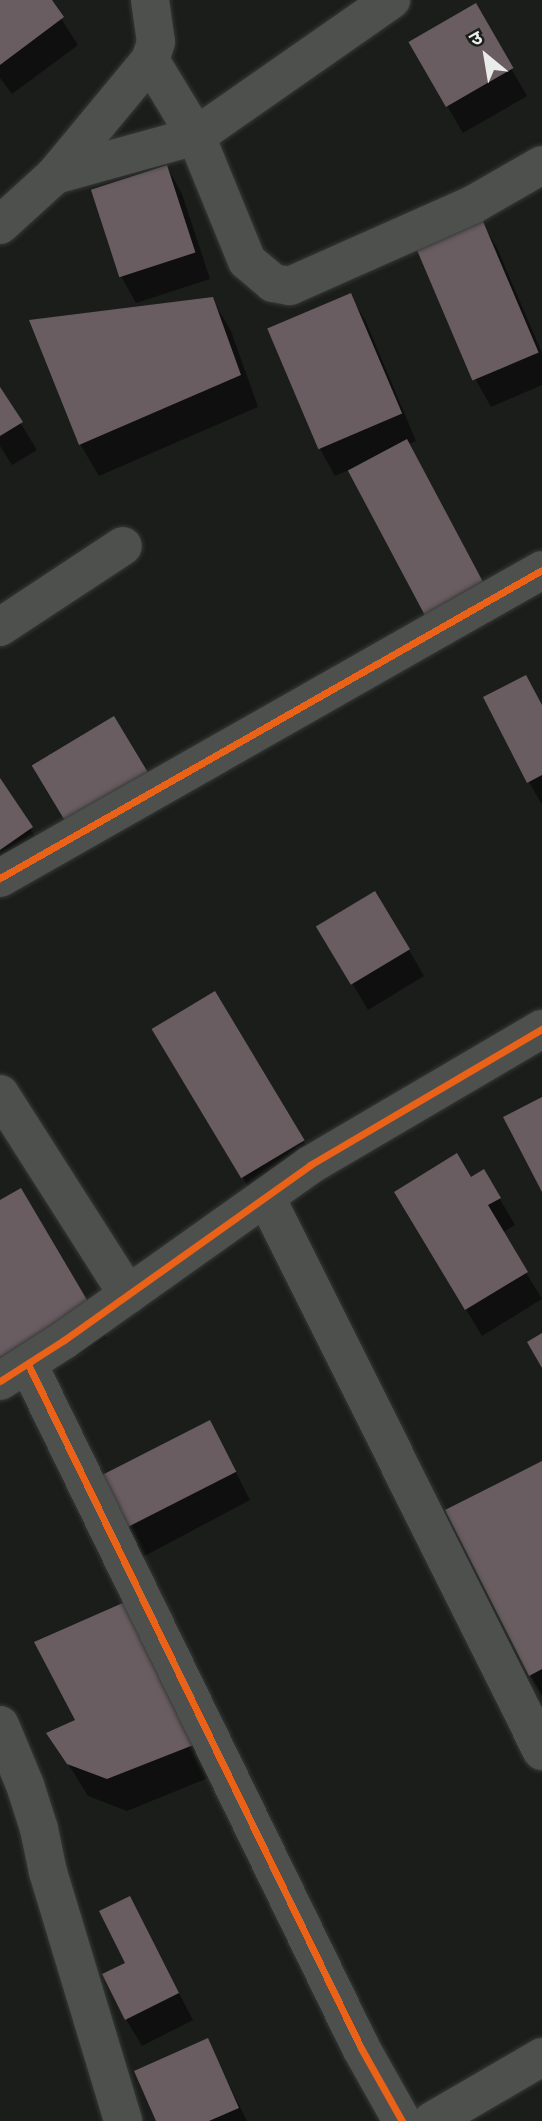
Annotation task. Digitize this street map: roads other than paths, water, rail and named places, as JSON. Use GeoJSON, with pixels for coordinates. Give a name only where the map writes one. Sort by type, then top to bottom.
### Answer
{"type":"FeatureCollection","features":[{"type":"Feature","properties":{"kind":"street"},"geometry":{"type":"LineString","coordinates":[[0,225],[55,175],[150,60],[156,42],[150,0]]}},
{"type":"Feature","properties":{"kind":"street"},"geometry":{"type":"LineString","coordinates":[[55,175],[196,136],[391,0]]}},
{"type":"Feature","properties":{"kind":"street"},"geometry":{"type":"LineString","coordinates":[[150,60],[196,136],[247,261],[273,283],[290,286],[474,204],[542,165]]}},
{"type":"Feature","properties":{"kind":"street"},"geometry":{"type":"LineString","coordinates":[[0,627],[123,546]]}},
{"type":"Feature","properties":{"kind":"street"},"geometry":{"type":"LineString","coordinates":[[0,878],[542,570]]}},
{"type":"Feature","properties":{"kind":"street"},"geometry":{"type":"LineString","coordinates":[[402,2121],[361,2048],[14,1373],[310,1165],[542,1029]]}},
{"type":"Feature","properties":{"kind":"street"},"geometry":{"type":"LineString","coordinates":[[0,1094],[128,1295]]}},
{"type":"Feature","properties":{"kind":"street"},"geometry":{"type":"LineString","coordinates":[[266,1197],[542,1751]]}},
{"type":"Feature","properties":{"kind":"street"},"geometry":{"type":"LineString","coordinates":[[0,1725],[32,1807],[48,1872],[123,2121]]}},
{"type":"Feature","properties":{"kind":"street"},"geometry":{"type":"LineString","coordinates":[[432,2121],[542,2057]]}}]}
